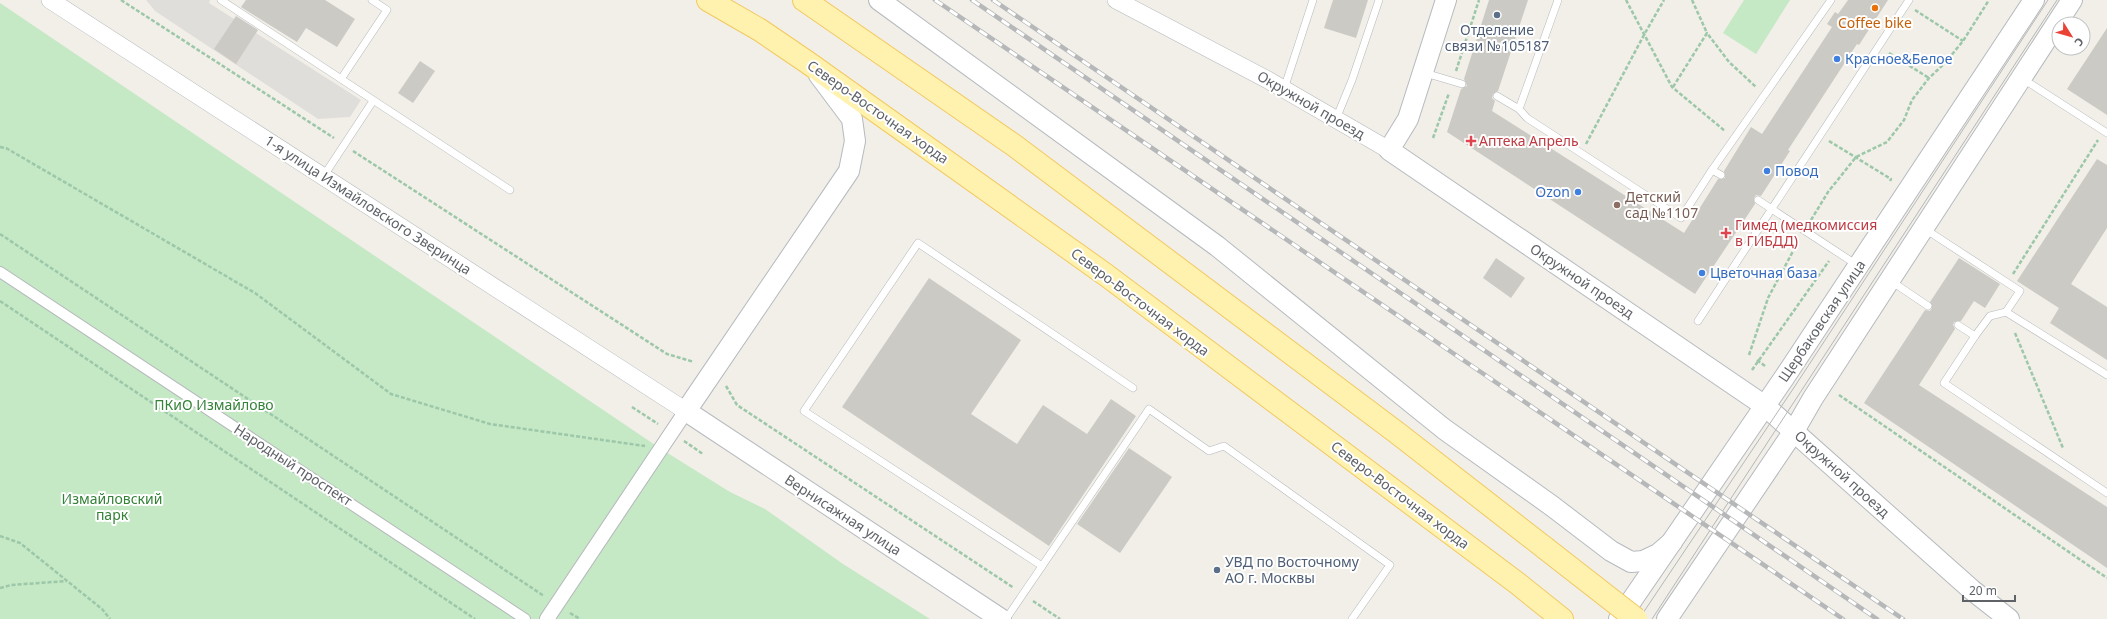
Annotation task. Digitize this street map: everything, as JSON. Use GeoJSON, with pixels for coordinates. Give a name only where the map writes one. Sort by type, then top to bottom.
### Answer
{"type":"FeatureCollection","features":[{"type":"Feature","properties":{"kind":"main road","name":"Северо-Восточная хорда"},"geometry":{"type":"LineString","coordinates":[[708,0],[760,30],[807,62],[1106,275],[1517,583],[1562,619]]}},
{"type":"Feature","properties":{"kind":"main road"},"geometry":{"type":"LineString","coordinates":[[804,0],[1015,146],[1396,432],[1636,619]]}},
{"type":"Feature","properties":{"kind":"main road"},"geometry":{"type":"LineString","coordinates":[[879,0],[1216,246],[1444,429],[1552,506],[1610,551],[1631,562],[1643,561],[1658,554],[1672,542]]}},
{"type":"Feature","properties":{"kind":"main road"},"geometry":{"type":"LineString","coordinates":[[1389,150],[1408,119],[1446,0]]}},
{"type":"Feature","properties":{"kind":"main road","name":"Щербаковская улица"},"geometry":{"type":"LineString","coordinates":[[1619,619],[1859,266],[2034,0]]}},
{"type":"Feature","properties":{"kind":"main road"},"geometry":{"type":"LineString","coordinates":[[1667,619],[1794,431],[1813,398],[1889,280],[2072,0]]}},
{"type":"Feature","properties":{"kind":"main road"},"geometry":{"type":"LineString","coordinates":[[686,411],[848,171],[855,141],[852,119],[838,98],[807,62]]}},
{"type":"Feature","properties":{"kind":"main road","name":"Окружной проезд"},"geometry":{"type":"LineString","coordinates":[[1389,150],[1765,406],[1902,529],[1972,590],[2009,619]]}},
{"type":"Feature","properties":{"kind":"main road","name":"Вернисажная улица"},"geometry":{"type":"LineString","coordinates":[[686,411],[1000,619]]}},
{"type":"Feature","properties":{"kind":"street","name":"1-я улица Измайловского Зверинца"},"geometry":{"type":"LineString","coordinates":[[50,0],[686,411]]}},
{"type":"Feature","properties":{"kind":"street","name":"Окружной проезд"},"geometry":{"type":"LineString","coordinates":[[1116,0],[1284,89],[1389,150]]}},
{"type":"Feature","properties":{"kind":"street","name":"Народный проспект"},"geometry":{"type":"LineString","coordinates":[[0,272],[525,619]]}},
{"type":"Feature","properties":{"kind":"street"},"geometry":{"type":"LineString","coordinates":[[547,619],[686,411]]}},
{"type":"Feature","properties":{"kind":"lane"},"geometry":{"type":"LineString","coordinates":[[220,0],[510,190]]}},
{"type":"Feature","properties":{"kind":"lane"},"geometry":{"type":"LineString","coordinates":[[341,79],[387,10],[372,0]]}},
{"type":"Feature","properties":{"kind":"lane"},"geometry":{"type":"LineString","coordinates":[[1284,89],[1313,0]]}},
{"type":"Feature","properties":{"kind":"lane"},"geometry":{"type":"LineString","coordinates":[[1336,119],[1352,80],[1379,0]]}},
{"type":"Feature","properties":{"kind":"lane"},"geometry":{"type":"LineString","coordinates":[[1519,109],[1558,0]]}},
{"type":"Feature","properties":{"kind":"lane"},"geometry":{"type":"LineString","coordinates":[[1497,96],[1519,109],[1527,118],[1682,218],[1712,170],[1830,0]]}},
{"type":"Feature","properties":{"kind":"lane"},"geometry":{"type":"LineString","coordinates":[[1698,321],[1908,2]]}},
{"type":"Feature","properties":{"kind":"lane"},"geometry":{"type":"LineString","coordinates":[[1423,72],[1462,84]]}},
{"type":"Feature","properties":{"kind":"lane"},"geometry":{"type":"LineString","coordinates":[[2022,78],[2105,132]]}},
{"type":"Feature","properties":{"kind":"lane"},"geometry":{"type":"LineString","coordinates":[[323,177],[373,101]]}},
{"type":"Feature","properties":{"kind":"lane"},"geometry":{"type":"LineString","coordinates":[[1712,170],[1721,175]]}},
{"type":"Feature","properties":{"kind":"lane"},"geometry":{"type":"LineString","coordinates":[[1758,200],[1859,266]]}},
{"type":"Feature","properties":{"kind":"lane"},"geometry":{"type":"LineString","coordinates":[[1923,228],[2020,291],[2006,312],[1990,316],[1974,336],[1944,383],[2107,493]]}},
{"type":"Feature","properties":{"kind":"lane"},"geometry":{"type":"LineString","coordinates":[[1042,566],[804,411],[918,243],[1133,388]]}},
{"type":"Feature","properties":{"kind":"lane"},"geometry":{"type":"LineString","coordinates":[[1889,280],[1928,306]]}},
{"type":"Feature","properties":{"kind":"lane"},"geometry":{"type":"LineString","coordinates":[[2006,312],[2107,375]]}},
{"type":"Feature","properties":{"kind":"lane"},"geometry":{"type":"LineString","coordinates":[[1958,326],[1974,336]]}},
{"type":"Feature","properties":{"kind":"lane"},"geometry":{"type":"LineString","coordinates":[[1006,619],[1149,409],[1210,451],[1224,446],[1390,565],[1352,619]]}},
{"type":"Feature","properties":{"kind":"path"},"geometry":{"type":"LineString","coordinates":[[121,0],[667,354],[694,362]]}},
{"type":"Feature","properties":{"kind":"path"},"geometry":{"type":"LineString","coordinates":[[1626,0],[1645,33],[1672,87],[1734,138]]}},
{"type":"Feature","properties":{"kind":"path"},"geometry":{"type":"LineString","coordinates":[[1581,153],[1664,0]]}},
{"type":"Feature","properties":{"kind":"path"},"geometry":{"type":"LineString","coordinates":[[1692,0],[1706,33],[1729,62],[1764,94]]}},
{"type":"Feature","properties":{"kind":"path"},"geometry":{"type":"LineString","coordinates":[[1749,355],[1768,298],[1805,230],[1828,192],[1856,157],[1887,142],[1904,120],[1912,100],[1929,78],[1945,63],[1963,41],[1989,0]]}},
{"type":"Feature","properties":{"kind":"path"},"geometry":{"type":"LineString","coordinates":[[1908,2],[1963,41]]}},
{"type":"Feature","properties":{"kind":"path"},"geometry":{"type":"LineString","coordinates":[[1672,87],[1706,33]]}},
{"type":"Feature","properties":{"kind":"path"},"geometry":{"type":"LineString","coordinates":[[1878,46],[1929,78]]}},
{"type":"Feature","properties":{"kind":"path"},"geometry":{"type":"LineString","coordinates":[[2007,282],[2105,132]]}},
{"type":"Feature","properties":{"kind":"path"},"geometry":{"type":"LineString","coordinates":[[1820,135],[1891,179]]}},
{"type":"Feature","properties":{"kind":"path"},"geometry":{"type":"LineString","coordinates":[[0,147],[6,148],[255,293],[391,394],[490,424],[661,449]]}},
{"type":"Feature","properties":{"kind":"path"},"geometry":{"type":"LineString","coordinates":[[0,234],[580,619]]}},
{"type":"Feature","properties":{"kind":"path"},"geometry":{"type":"LineString","coordinates":[[1752,370],[1757,360],[1836,251]]}},
{"type":"Feature","properties":{"kind":"path"},"geometry":{"type":"LineString","coordinates":[[0,301],[475,619]]}},
{"type":"Feature","properties":{"kind":"path"},"geometry":{"type":"LineString","coordinates":[[2006,312],[2071,468]]}},
{"type":"Feature","properties":{"kind":"path"},"geometry":{"type":"LineString","coordinates":[[1757,360],[1765,366]]}},
{"type":"Feature","properties":{"kind":"path"},"geometry":{"type":"LineString","coordinates":[[726,386],[737,405],[1060,619]]}},
{"type":"Feature","properties":{"kind":"path"},"geometry":{"type":"LineString","coordinates":[[1839,395],[2107,578]]}},
{"type":"Feature","properties":{"kind":"path"},"geometry":{"type":"LineString","coordinates":[[632,407],[663,428]]}},
{"type":"Feature","properties":{"kind":"path"},"geometry":{"type":"LineString","coordinates":[[683,441],[703,454]]}},
{"type":"Feature","properties":{"kind":"path"},"geometry":{"type":"LineString","coordinates":[[0,536],[20,543],[102,609],[110,619]]}},
{"type":"Feature","properties":{"kind":"path"},"geometry":{"type":"LineString","coordinates":[[0,588],[11,585],[67,581]]}},
{"type":"Feature","properties":{"kind":"shaded area"},"geometry":{"type":"Polygon","coordinates":[[[146,0],[210,0],[209,3],[361,100],[350,117],[318,119],[155,11],[146,0]]]}},
{"type":"Feature","properties":{"kind":"green space"},"geometry":{"type":"Polygon","coordinates":[[[1744,0],[1790,0],[1756,54],[1723,33],[1744,0]]]}},
{"type":"Feature","properties":{"kind":"green space","name":"ПКиО Измайлово"},"geometry":{"type":"Polygon","coordinates":[[[0,3],[661,449],[730,492],[765,509],[843,564],[930,619],[0,619],[0,3]]]}},
{"type":"Feature","properties":{"kind":"building"},"geometry":{"type":"Polygon","coordinates":[[[246,0],[325,0],[355,19],[337,47],[306,28],[297,42],[241,7],[246,0]]]}},
{"type":"Feature","properties":{"kind":"building"},"geometry":{"type":"Polygon","coordinates":[[[1333,0],[1368,0],[1356,38],[1324,28],[1333,0]]]}},
{"type":"Feature","properties":{"kind":"building"},"geometry":{"type":"Polygon","coordinates":[[[1489,0],[1528,0],[1498,91],[1493,94],[1492,98],[1495,101],[1492,111],[1684,233],[1718,179],[1725,178],[1724,171],[1751,127],[1762,134],[1832,27],[1827,24],[1835,12],[1838,14],[1848,0],[1888,0],[1859,45],[1857,44],[1788,150],[1790,151],[1761,196],[1756,195],[1754,198],[1755,204],[1695,294],[1447,132],[1461,89],[1467,86],[1464,79],[1489,0]]]}},
{"type":"Feature","properties":{"kind":"building"},"geometry":{"type":"Polygon","coordinates":[[[236,16],[258,30],[236,64],[214,49],[236,16]]]}},
{"type":"Feature","properties":{"kind":"building"},"geometry":{"type":"Polygon","coordinates":[[[2107,28],[2107,115],[2067,89],[2089,56],[2091,56],[2091,52],[2107,28]]]}},
{"type":"Feature","properties":{"kind":"building"},"geometry":{"type":"Polygon","coordinates":[[[420,61],[435,71],[413,103],[398,93],[420,61]]]}},
{"type":"Feature","properties":{"kind":"building"},"geometry":{"type":"Polygon","coordinates":[[[2097,159],[2107,165],[2107,228],[2071,284],[2107,307],[2107,360],[2050,323],[2059,308],[2017,281],[2097,159]]]}},
{"type":"Feature","properties":{"kind":"building"},"geometry":{"type":"Polygon","coordinates":[[[1496,258],[1525,278],[1511,298],[1483,278],[1496,258]]]}},
{"type":"Feature","properties":{"kind":"building"},"geometry":{"type":"Polygon","coordinates":[[[1959,258],[2000,284],[1985,308],[1974,301],[1961,321],[1954,322],[1953,325],[1955,329],[1919,385],[2107,507],[2107,568],[1864,403],[1925,310],[1930,311],[1932,308],[1930,302],[1959,258]]]}},
{"type":"Feature","properties":{"kind":"building"},"geometry":{"type":"Polygon","coordinates":[[[929,278],[1021,340],[971,414],[1017,444],[1043,405],[1087,434],[1111,399],[1136,416],[1049,546],[842,407],[929,278]]]}},
{"type":"Feature","properties":{"kind":"building"},"geometry":{"type":"Polygon","coordinates":[[[1129,448],[1172,477],[1120,553],[1077,524],[1129,448]]]}},
{"type":"Feature","properties":{"kind":"tram line"},"geometry":{"type":"LineString","coordinates":[[1639,619],[1795,386],[2048,0]]}},
{"type":"Feature","properties":{"kind":"tram line"},"geometry":{"type":"LineString","coordinates":[[1652,619],[2057,0]]}},
{"type":"Feature","properties":{"kind":"railway"},"geometry":{"type":"LineString","coordinates":[[935,0],[1843,619]]}},
{"type":"Feature","properties":{"kind":"railway"},"geometry":{"type":"LineString","coordinates":[[972,0],[1877,619]]}},
{"type":"Feature","properties":{"kind":"railway"},"geometry":{"type":"LineString","coordinates":[[993,0],[1903,619]]}},
{"type":"Feature","properties":{"kind":"place","name":"Coffee bike"},"geometry":{"type":"Point","coordinates":[1875,8]}},
{"type":"Feature","properties":{"kind":"place","name":"Отделение связи №105187"},"geometry":{"type":"Point","coordinates":[1497,15]}},
{"type":"Feature","properties":{"kind":"place","name":"Красное&Белое"},"geometry":{"type":"Point","coordinates":[1837,59]}},
{"type":"Feature","properties":{"kind":"place","name":"Аптека Апрель"},"geometry":{"type":"Point","coordinates":[1471,141]}},
{"type":"Feature","properties":{"kind":"place","name":"Повод"},"geometry":{"type":"Point","coordinates":[1767,171]}},
{"type":"Feature","properties":{"kind":"place","name":"Ozon"},"geometry":{"type":"Point","coordinates":[1578,192]}},
{"type":"Feature","properties":{"kind":"place","name":"Детский сад №1107"},"geometry":{"type":"Point","coordinates":[1617,205]}},
{"type":"Feature","properties":{"kind":"place","name":"Гимед (медкомиссия в ГИБДД)"},"geometry":{"type":"Point","coordinates":[1726,233]}},
{"type":"Feature","properties":{"kind":"place","name":"Цветочная база"},"geometry":{"type":"Point","coordinates":[1702,273]}},
{"type":"Feature","properties":{"kind":"place","name":"УВД по Восточному АО г. Москвы"},"geometry":{"type":"Point","coordinates":[1217,570]}},
{"type":"Feature","properties":{"kind":"park label","name":"Измайловский парк"},"geometry":{"type":"Point","coordinates":[112,508]}}]}
